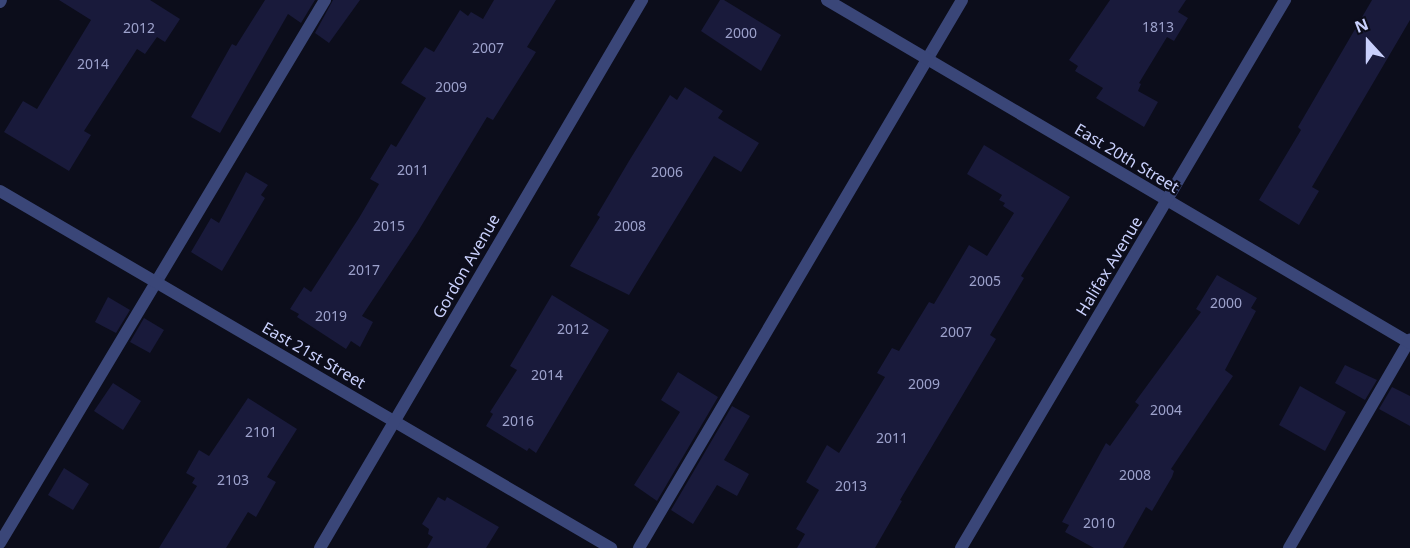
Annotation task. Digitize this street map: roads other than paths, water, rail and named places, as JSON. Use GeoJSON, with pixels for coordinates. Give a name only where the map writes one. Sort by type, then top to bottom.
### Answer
{"type":"FeatureCollection","features":[{"type":"Feature","properties":{"kind":"street"},"geometry":{"type":"LineString","coordinates":[[0,543],[325,0]]}},
{"type":"Feature","properties":{"kind":"street","name":"Gordon Avenue"},"geometry":{"type":"LineString","coordinates":[[320,548],[642,0]]}},
{"type":"Feature","properties":{"kind":"street","name":"East 20th Street"},"geometry":{"type":"LineString","coordinates":[[827,0],[1410,341]]}},
{"type":"Feature","properties":{"kind":"street"},"geometry":{"type":"LineString","coordinates":[[639,548],[962,0]]}},
{"type":"Feature","properties":{"kind":"street","name":"Halifax Avenue"},"geometry":{"type":"LineString","coordinates":[[961,548],[1285,0]]}},
{"type":"Feature","properties":{"kind":"street","name":"East 21st Street"},"geometry":{"type":"LineString","coordinates":[[0,191],[611,548]]}},
{"type":"Feature","properties":{"kind":"street"},"geometry":{"type":"LineString","coordinates":[[1288,548],[1410,341]]}}]}
